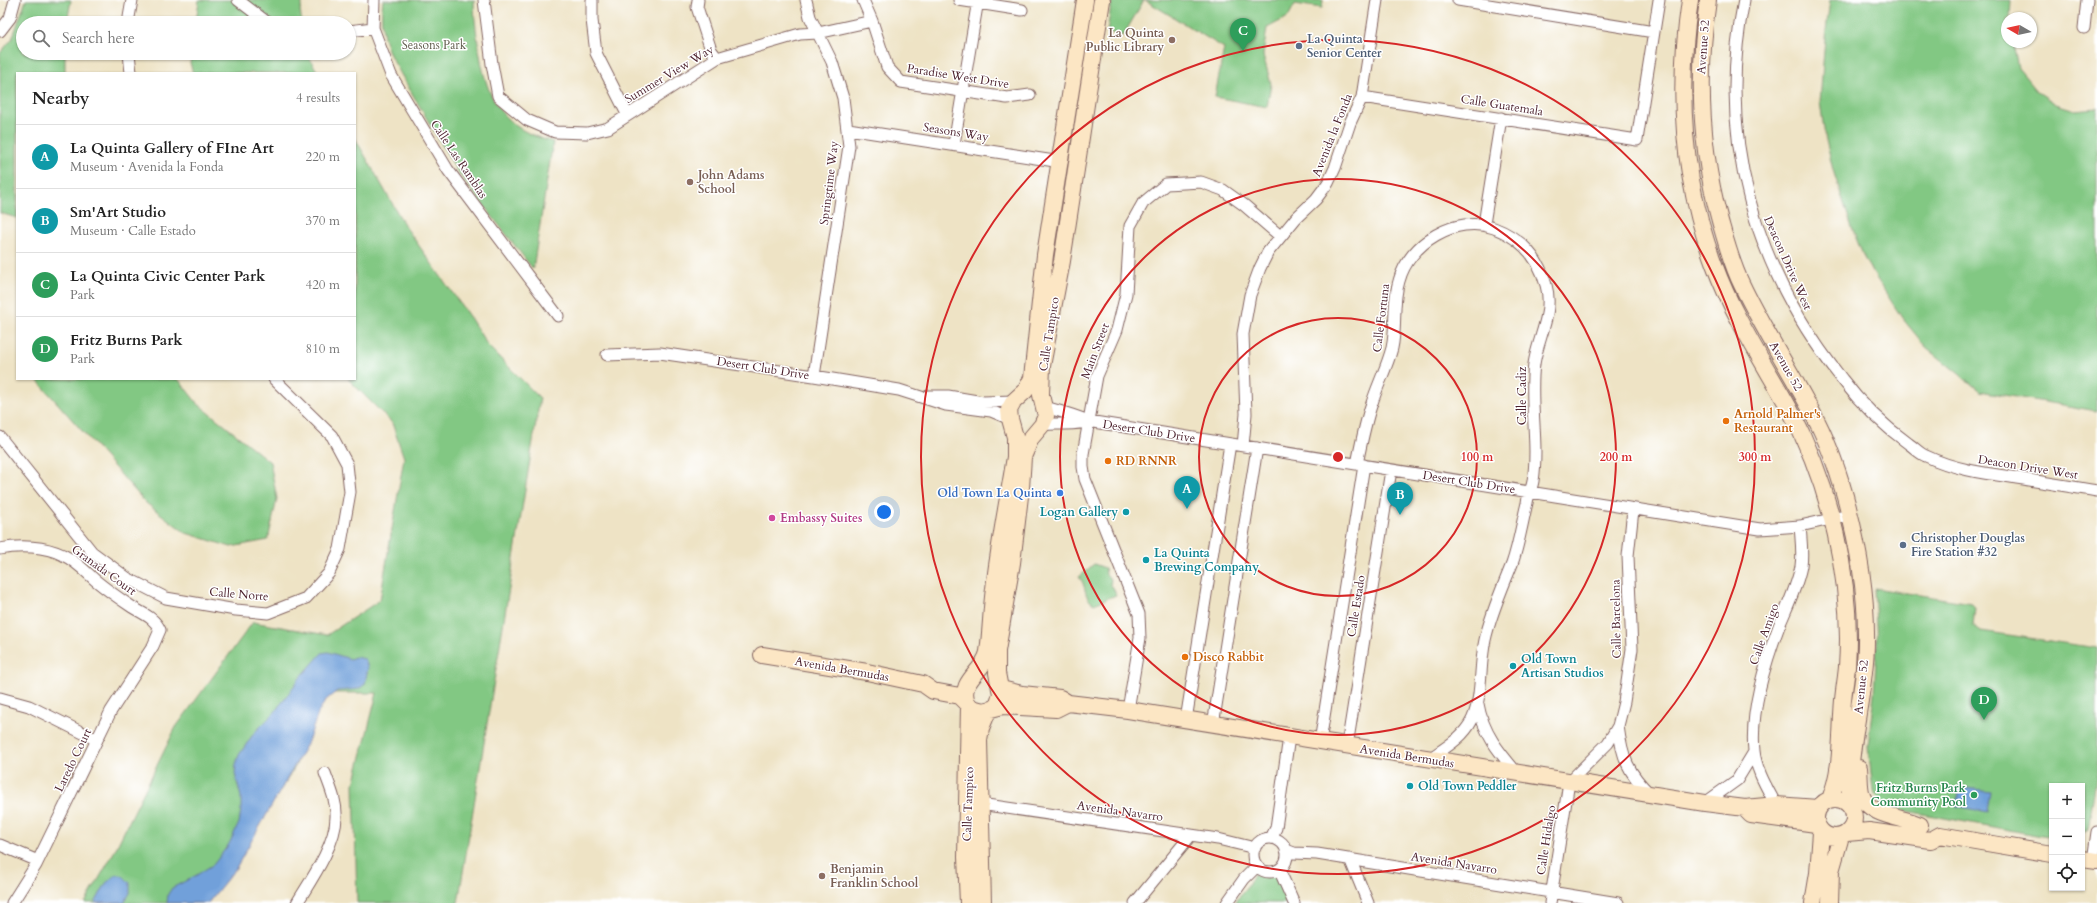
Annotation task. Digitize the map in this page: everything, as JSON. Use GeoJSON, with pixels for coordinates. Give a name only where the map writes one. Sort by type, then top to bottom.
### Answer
{"type":"FeatureCollection","features":[{"type":"Feature","properties":{"kind":"street"},"geometry":{"type":"LineString","coordinates":[[0,31],[10,18],[15,0]]}},
{"type":"Feature","properties":{"kind":"street"},"geometry":{"type":"LineString","coordinates":[[129,16],[132,0]]}},
{"type":"Feature","properties":{"kind":"street"},"geometry":{"type":"LineString","coordinates":[[238,0],[259,16]]}},
{"type":"Feature","properties":{"kind":"street","name":"Calle Las Ramblas"},"geometry":{"type":"LineString","coordinates":[[374,0],[373,28],[391,75],[448,170],[558,316]]}},
{"type":"Feature","properties":{"kind":"street","name":"Summer View Way"},"geometry":{"type":"LineString","coordinates":[[484,0],[492,64],[498,96],[527,120],[554,132],[587,133],[608,128],[627,114],[718,58],[800,34],[818,33],[872,20]]}},
{"type":"Feature","properties":{"kind":"street"},"geometry":{"type":"LineString","coordinates":[[592,0],[592,20],[596,53],[627,114]]}},
{"type":"Feature","properties":{"kind":"street"},"geometry":{"type":"LineString","coordinates":[[698,0],[697,7],[712,50],[718,58]]}},
{"type":"Feature","properties":{"kind":"street","name":"Springtime Way"},"geometry":{"type":"LineString","coordinates":[[806,0],[818,33],[832,62],[842,98],[848,128],[848,152],[814,376]]}},
{"type":"Feature","properties":{"kind":"street","name":"Paradise West Drive"},"geometry":{"type":"LineString","coordinates":[[863,0],[872,20],[887,67],[901,82],[1007,98],[1030,95]]}},
{"type":"Feature","properties":{"kind":"street"},"geometry":{"type":"LineString","coordinates":[[959,0],[978,1],[1022,10]]}},
{"type":"Feature","properties":{"kind":"street","name":"Calle Tampico"},"geometry":{"type":"LineString","coordinates":[[968,903],[966,857],[968,704],[965,694],[970,680],[980,670],[987,654],[994,588],[1016,457],[1015,438],[1009,410],[1016,399],[1026,390],[1032,378],[1045,255],[1061,162],[1085,0]]}},
{"type":"Feature","properties":{"kind":"street","name":"Calle Tampico"},"geometry":{"type":"LineString","coordinates":[[983,903],[979,740],[981,728],[991,709],[1000,699],[997,651],[1012,563],[1023,457],[1031,438],[1041,426],[1046,416],[1041,395],[1042,366],[1062,261],[1102,0]]}},
{"type":"Feature","properties":{"kind":"street","name":"Avenida la Fonda"},"geometry":{"type":"LineString","coordinates":[[1243,446],[1246,414],[1243,334],[1245,312],[1260,268],[1280,236],[1316,200],[1328,183],[1335,168],[1350,123],[1362,97],[1377,0]]}},
{"type":"Feature","properties":{"kind":"street"},"geometry":{"type":"LineString","coordinates":[[1458,0],[1654,32],[1659,0]]}},
{"type":"Feature","properties":{"kind":"street","name":"Avenue 52"},"geometry":{"type":"LineString","coordinates":[[1690,0],[1683,57],[1683,111],[1684,132],[1698,216],[1713,263],[1732,310],[1789,409],[1810,454],[1831,519],[1844,584],[1847,629],[1847,666],[1841,725],[1840,764],[1837,783],[1821,816],[1818,874],[1813,903]]}},
{"type":"Feature","properties":{"kind":"street","name":"Avenue 52"},"geometry":{"type":"LineString","coordinates":[[1708,0],[1703,38],[1700,86],[1703,135],[1711,186],[1723,232],[1741,283],[1764,329],[1815,416],[1833,458],[1855,534],[1863,589],[1866,634],[1859,713],[1851,763],[1851,809]]}},
{"type":"Feature","properties":{"kind":"street","name":"Deacon Drive West"},"geometry":{"type":"LineString","coordinates":[[1744,0],[1737,33],[1734,78],[1742,168],[1752,209],[1772,264],[1792,308],[1824,357],[1857,398],[1892,432],[1925,456],[1967,470],[2097,491]]}},
{"type":"Feature","properties":{"kind":"street"},"geometry":{"type":"LineString","coordinates":[[2084,28],[2087,0]]}},
{"type":"Feature","properties":{"kind":"street"},"geometry":{"type":"LineString","coordinates":[[954,144],[978,1]]}},
{"type":"Feature","properties":{"kind":"street"},"geometry":{"type":"LineString","coordinates":[[356,30],[373,28]]}},
{"type":"Feature","properties":{"kind":"street","name":"Calle Guatemala"},"geometry":{"type":"LineString","coordinates":[[1362,97],[1637,140],[1654,32]]}},
{"type":"Feature","properties":{"kind":"street"},"geometry":{"type":"LineString","coordinates":[[130,60],[131,72]]}},
{"type":"Feature","properties":{"kind":"street"},"geometry":{"type":"LineString","coordinates":[[1484,224],[1501,118]]}},
{"type":"Feature","properties":{"kind":"street","name":"Seasons Way"},"geometry":{"type":"LineString","coordinates":[[848,128],[1061,162]]}},
{"type":"Feature","properties":{"kind":"street"},"geometry":{"type":"LineString","coordinates":[[1061,162],[1067,168],[1061,223],[1062,261]]}},
{"type":"Feature","properties":{"kind":"street","name":"Main Street"},"geometry":{"type":"LineString","coordinates":[[1128,710],[1141,625],[1139,614],[1085,479],[1083,454],[1097,376],[1117,330],[1126,294],[1130,226],[1143,203],[1166,184],[1201,182],[1228,194],[1244,205],[1280,236]]}},
{"type":"Feature","properties":{"kind":"street","name":"Calle Fortuna"},"geometry":{"type":"LineString","coordinates":[[1360,465],[1372,402],[1392,346],[1398,284],[1403,267],[1414,252],[1445,230],[1464,225],[1484,224]]}},
{"type":"Feature","properties":{"kind":"street","name":"Calle Cadiz"},"geometry":{"type":"LineString","coordinates":[[1484,224],[1512,237],[1529,251],[1541,268],[1547,288],[1549,307],[1534,366],[1535,456],[1533,483],[1518,544],[1490,622],[1481,665],[1478,700],[1480,716],[1489,737],[1517,774]]}},
{"type":"Feature","properties":{"kind":"street","name":"Desert Club Drive"},"geometry":{"type":"LineString","coordinates":[[607,355],[660,352],[899,390],[946,405],[991,410],[1011,422],[1023,432],[1034,431],[1041,426],[1052,423],[1077,426],[1088,421]]}},
{"type":"Feature","properties":{"kind":"street","name":"Calle Norte"},"geometry":{"type":"LineString","coordinates":[[0,437],[92,552],[127,578],[166,598],[236,610],[268,613],[306,598],[329,573],[340,549],[350,492],[348,464],[332,436],[275,380]]}},
{"type":"Feature","properties":{"kind":"street","name":"Desert Club Drive"},"geometry":{"type":"LineString","coordinates":[[918,396],[948,396],[983,402],[1032,396],[1044,405],[1062,413],[1077,416],[1088,421],[1633,510],[1760,529],[1800,526],[1849,514]]}},
{"type":"Feature","properties":{"kind":"street"},"geometry":{"type":"LineString","coordinates":[[1186,720],[1230,444]]}},
{"type":"Feature","properties":{"kind":"street"},"geometry":{"type":"LineString","coordinates":[[1212,725],[1257,448]]}},
{"type":"Feature","properties":{"kind":"street","name":"Calle Estado"},"geometry":{"type":"LineString","coordinates":[[1320,742],[1360,465]]}},
{"type":"Feature","properties":{"kind":"street","name":"Calle Estado"},"geometry":{"type":"LineString","coordinates":[[1347,746],[1391,470]]}},
{"type":"Feature","properties":{"kind":"street","name":"Calle Barcelona"},"geometry":{"type":"LineString","coordinates":[[1569,782],[1608,743],[1618,726],[1630,672],[1632,649],[1628,556],[1633,510]]}},
{"type":"Feature","properties":{"kind":"street","name":"Calle Amigo"},"geometry":{"type":"LineString","coordinates":[[1776,805],[1759,770],[1754,752],[1754,735],[1763,674],[1800,567],[1802,552],[1800,526]]}},
{"type":"Feature","properties":{"kind":"street","name":"Granada Court"},"geometry":{"type":"LineString","coordinates":[[0,549],[27,547],[63,555],[75,562],[96,581],[132,606],[151,617],[157,623],[160,630]]}},
{"type":"Feature","properties":{"kind":"street","name":"Laredo Court"},"geometry":{"type":"LineString","coordinates":[[12,903],[38,861],[97,740],[123,691],[153,646],[160,630]]}},
{"type":"Feature","properties":{"kind":"street","name":"Avenida Bermudas"},"geometry":{"type":"LineString","coordinates":[[762,655],[866,672],[923,684],[932,690],[960,696],[977,710],[1003,706],[1056,709],[1068,703]]}},
{"type":"Feature","properties":{"kind":"street","name":"Avenida Bermudas"},"geometry":{"type":"LineString","coordinates":[[923,684],[934,681],[957,684],[984,675],[995,679],[1000,686],[1022,694],[1060,698],[1068,703],[1128,710],[1212,725],[1705,803],[1745,808],[1776,805],[1821,816]]}},
{"type":"Feature","properties":{"kind":"street"},"geometry":{"type":"LineString","coordinates":[[0,698],[29,706],[97,740]]}},
{"type":"Feature","properties":{"kind":"street","name":"Calle Cadiz"},"geometry":{"type":"LineString","coordinates":[[1429,759],[1454,742],[1468,728],[1478,700]]}},
{"type":"Feature","properties":{"kind":"street"},"geometry":{"type":"LineString","coordinates":[[1859,713],[1862,723],[1859,765],[1862,797],[1870,807],[1880,814],[1907,819],[1920,825]]}},
{"type":"Feature","properties":{"kind":"street","name":"Calle Barcelona"},"geometry":{"type":"LineString","coordinates":[[1618,726],[1620,745],[1629,770],[1637,782],[1650,794]]}},
{"type":"Feature","properties":{"kind":"street"},"geometry":{"type":"LineString","coordinates":[[1271,838],[1276,828],[1289,737]]}},
{"type":"Feature","properties":{"kind":"street"},"geometry":{"type":"LineString","coordinates":[[1705,803],[1737,780],[1754,752]]}},
{"type":"Feature","properties":{"kind":"street"},"geometry":{"type":"LineString","coordinates":[[297,903],[330,843],[336,826],[335,805],[325,773]]}},
{"type":"Feature","properties":{"kind":"street","name":"Calle Hidalgo"},"geometry":{"type":"LineString","coordinates":[[1550,898],[1569,782]]}},
{"type":"Feature","properties":{"kind":"street"},"geometry":{"type":"LineString","coordinates":[[1940,835],[1933,826],[1877,821],[1851,809],[1841,799],[1821,816],[1831,837],[1869,831],[1931,840],[1940,835],[2049,853]]}},
{"type":"Feature","properties":{"kind":"street","name":"Avenida Navarro"},"geometry":{"type":"LineString","coordinates":[[980,804],[1191,835],[1255,848]]}},
{"type":"Feature","properties":{"kind":"street","name":"Avenida Bermudas"},"geometry":{"type":"LineString","coordinates":[[1745,808],[1751,816],[1821,816]]}},
{"type":"Feature","properties":{"kind":"street"},"geometry":{"type":"LineString","coordinates":[[1830,903],[1831,870],[1844,835],[1853,824],[1851,809]]}},
{"type":"Feature","properties":{"kind":"street"},"geometry":{"type":"LineString","coordinates":[[2091,860],[2097,832]]}},
{"type":"Feature","properties":{"kind":"street"},"geometry":{"type":"LineString","coordinates":[[1135,903],[1191,835]]}},
{"type":"Feature","properties":{"kind":"street"},"geometry":{"type":"LineString","coordinates":[[1271,838],[1278,840],[1286,850],[1285,863],[1281,868],[1269,872],[1257,866],[1253,854],[1255,848],[1265,839],[1271,838]]}},
{"type":"Feature","properties":{"kind":"street"},"geometry":{"type":"LineString","coordinates":[[0,845],[38,861]]}},
{"type":"Feature","properties":{"kind":"street","name":"Avenida Navarro"},"geometry":{"type":"LineString","coordinates":[[1286,850],[1294,853],[1350,859],[1550,898],[1618,903]]}},
{"type":"Feature","properties":{"kind":"street"},"geometry":{"type":"LineString","coordinates":[[1350,859],[1368,903]]}},
{"type":"Feature","properties":{"kind":"street"},"geometry":{"type":"LineString","coordinates":[[1227,903],[1244,879],[1257,866]]}},
{"type":"Feature","properties":{"kind":"street"},"geometry":{"type":"LineString","coordinates":[[1281,868],[1282,876],[1294,903]]}},
{"type":"Feature","properties":{"kind":"green space"},"geometry":{"type":"Polygon","coordinates":[[[26,0],[71,0],[68,16],[20,16],[26,0]]]}},
{"type":"Feature","properties":{"kind":"green space"},"geometry":{"type":"Polygon","coordinates":[[[199,0],[303,0],[300,10],[301,16],[197,16],[199,0]]]}},
{"type":"Feature","properties":{"kind":"green space","name":"Seasons Park"},"geometry":{"type":"Polygon","coordinates":[[[383,0],[474,0],[475,21],[483,72],[494,100],[501,112],[522,130],[553,142],[533,269],[457,171],[391,57],[382,29],[383,0]]]}},
{"type":"Feature","properties":{"kind":"green space"},"geometry":{"type":"Polygon","coordinates":[[[1112,0],[1144,0],[1123,36],[1107,32],[1112,0]]]}},
{"type":"Feature","properties":{"kind":"green space"},"geometry":{"type":"Polygon","coordinates":[[[1145,0],[1323,0],[1322,8],[1295,4],[1288,17],[1267,28],[1263,55],[1271,84],[1267,107],[1215,97],[1224,48],[1145,0]]]}},
{"type":"Feature","properties":{"kind":"green space"},"geometry":{"type":"Polygon","coordinates":[[[1830,0],[2011,0],[2010,12],[2001,12],[2001,48],[2014,48],[2018,68],[2038,92],[2056,104],[2075,110],[2097,108],[2097,411],[1980,391],[1926,347],[1902,318],[1866,262],[1853,231],[1833,170],[1825,136],[1820,102],[1825,38],[1830,0]]]}},
{"type":"Feature","properties":{"kind":"green space"},"geometry":{"type":"Polygon","coordinates":[[[16,28],[16,60],[65,60],[65,72],[16,72],[16,218],[0,213],[0,53],[12,39],[16,28]]]}},
{"type":"Feature","properties":{"kind":"green space"},"geometry":{"type":"Polygon","coordinates":[[[191,60],[311,60],[317,72],[193,72],[191,60]]]}},
{"type":"Feature","properties":{"kind":"green space"},"geometry":{"type":"Polygon","coordinates":[[[356,140],[405,226],[471,319],[488,346],[540,398],[458,903],[357,903],[354,784],[377,693],[326,693],[295,767],[220,887],[207,903],[85,903],[113,854],[176,727],[253,622],[327,635],[380,600],[404,458],[392,423],[349,380],[356,380],[356,140]]]}},
{"type":"Feature","properties":{"kind":"green space"},"geometry":{"type":"Polygon","coordinates":[[[37,380],[179,380],[197,403],[270,462],[277,499],[268,540],[231,547],[186,533],[146,503],[37,380]]]}},
{"type":"Feature","properties":{"kind":"green space"},"geometry":{"type":"Polygon","coordinates":[[[1094,564],[1105,568],[1106,574],[1111,580],[1110,585],[1113,587],[1116,595],[1094,604],[1088,598],[1079,577],[1094,564]]]}},
{"type":"Feature","properties":{"kind":"green space"},"geometry":{"type":"Polygon","coordinates":[[[1874,588],[1972,603],[1975,608],[1973,625],[1981,631],[2097,648],[2097,774],[2088,829],[2085,832],[2085,783],[2049,783],[2049,837],[1885,807],[1873,792],[1868,746],[1874,694],[1877,644],[1874,588]]]}},
{"type":"Feature","properties":{"kind":"green space"},"geometry":{"type":"Polygon","coordinates":[[[1254,874],[1263,877],[1277,876],[1287,903],[1234,903],[1248,886],[1254,874]]]}},
{"type":"Feature","properties":{"kind":"water"},"geometry":{"type":"Polygon","coordinates":[[[328,652],[350,659],[355,657],[365,659],[368,668],[365,684],[359,689],[337,691],[326,700],[319,711],[307,744],[236,868],[208,903],[167,903],[168,894],[172,888],[214,864],[229,844],[239,823],[241,810],[241,797],[235,774],[239,755],[254,733],[275,712],[299,679],[322,653],[328,652]]]}},
{"type":"Feature","properties":{"kind":"water"},"geometry":{"type":"Polygon","coordinates":[[[1959,787],[1990,791],[1987,812],[1956,806],[1959,787]]]}},
{"type":"Feature","properties":{"kind":"water"},"geometry":{"type":"Polygon","coordinates":[[[116,875],[123,876],[130,883],[130,893],[124,903],[95,903],[106,883],[116,875]]]}},
{"type":"Feature","properties":{"kind":"place","name":"La Quinta Public Library"},"geometry":{"type":"Point","coordinates":[1172,40]}},
{"type":"Feature","properties":{"kind":"place","name":"La Quinta Senior Center"},"geometry":{"type":"Point","coordinates":[1299,46]}},
{"type":"Feature","properties":{"kind":"place","name":"La Quinta Civic Center Park"},"geometry":{"type":"Point","coordinates":[1243,51]}},
{"type":"Feature","properties":{"kind":"place","name":"John Adams School"},"geometry":{"type":"Point","coordinates":[690,182]}},
{"type":"Feature","properties":{"kind":"place","name":"Arnold Palmer's Restaurant"},"geometry":{"type":"Point","coordinates":[1726,421]}},
{"type":"Feature","properties":{"kind":"place","name":"RD RNNR"},"geometry":{"type":"Point","coordinates":[1108,461]}},
{"type":"Feature","properties":{"kind":"place","name":"Old Town La Quinta"},"geometry":{"type":"Point","coordinates":[1060,493]}},
{"type":"Feature","properties":{"kind":"place","name":"La Quinta Gallery of FIne Art"},"geometry":{"type":"Point","coordinates":[1187,509]}},
{"type":"Feature","properties":{"kind":"place","name":"Logan Gallery"},"geometry":{"type":"Point","coordinates":[1126,512]}},
{"type":"Feature","properties":{"kind":"place","name":"Sm'Art Studio"},"geometry":{"type":"Point","coordinates":[1400,515]}},
{"type":"Feature","properties":{"kind":"place","name":"Embassy Suites"},"geometry":{"type":"Point","coordinates":[772,518]}},
{"type":"Feature","properties":{"kind":"place","name":"Christopher Douglas Fire Station #32"},"geometry":{"type":"Point","coordinates":[1903,545]}},
{"type":"Feature","properties":{"kind":"place","name":"La Quinta Brewing Company"},"geometry":{"type":"Point","coordinates":[1146,560]}},
{"type":"Feature","properties":{"kind":"place","name":"Disco Rabbit"},"geometry":{"type":"Point","coordinates":[1185,657]}},
{"type":"Feature","properties":{"kind":"place","name":"Old Town Artisan Studios"},"geometry":{"type":"Point","coordinates":[1513,666]}},
{"type":"Feature","properties":{"kind":"place","name":"Fritz Burns Park"},"geometry":{"type":"Point","coordinates":[1984,720]}},
{"type":"Feature","properties":{"kind":"place","name":"Old Town Peddler"},"geometry":{"type":"Point","coordinates":[1410,786]}},
{"type":"Feature","properties":{"kind":"place","name":"Fritz Burns Park Community Pool"},"geometry":{"type":"Point","coordinates":[1974,795]}},
{"type":"Feature","properties":{"kind":"place","name":"Benjamin Franklin School"},"geometry":{"type":"Point","coordinates":[822,876]}}]}
